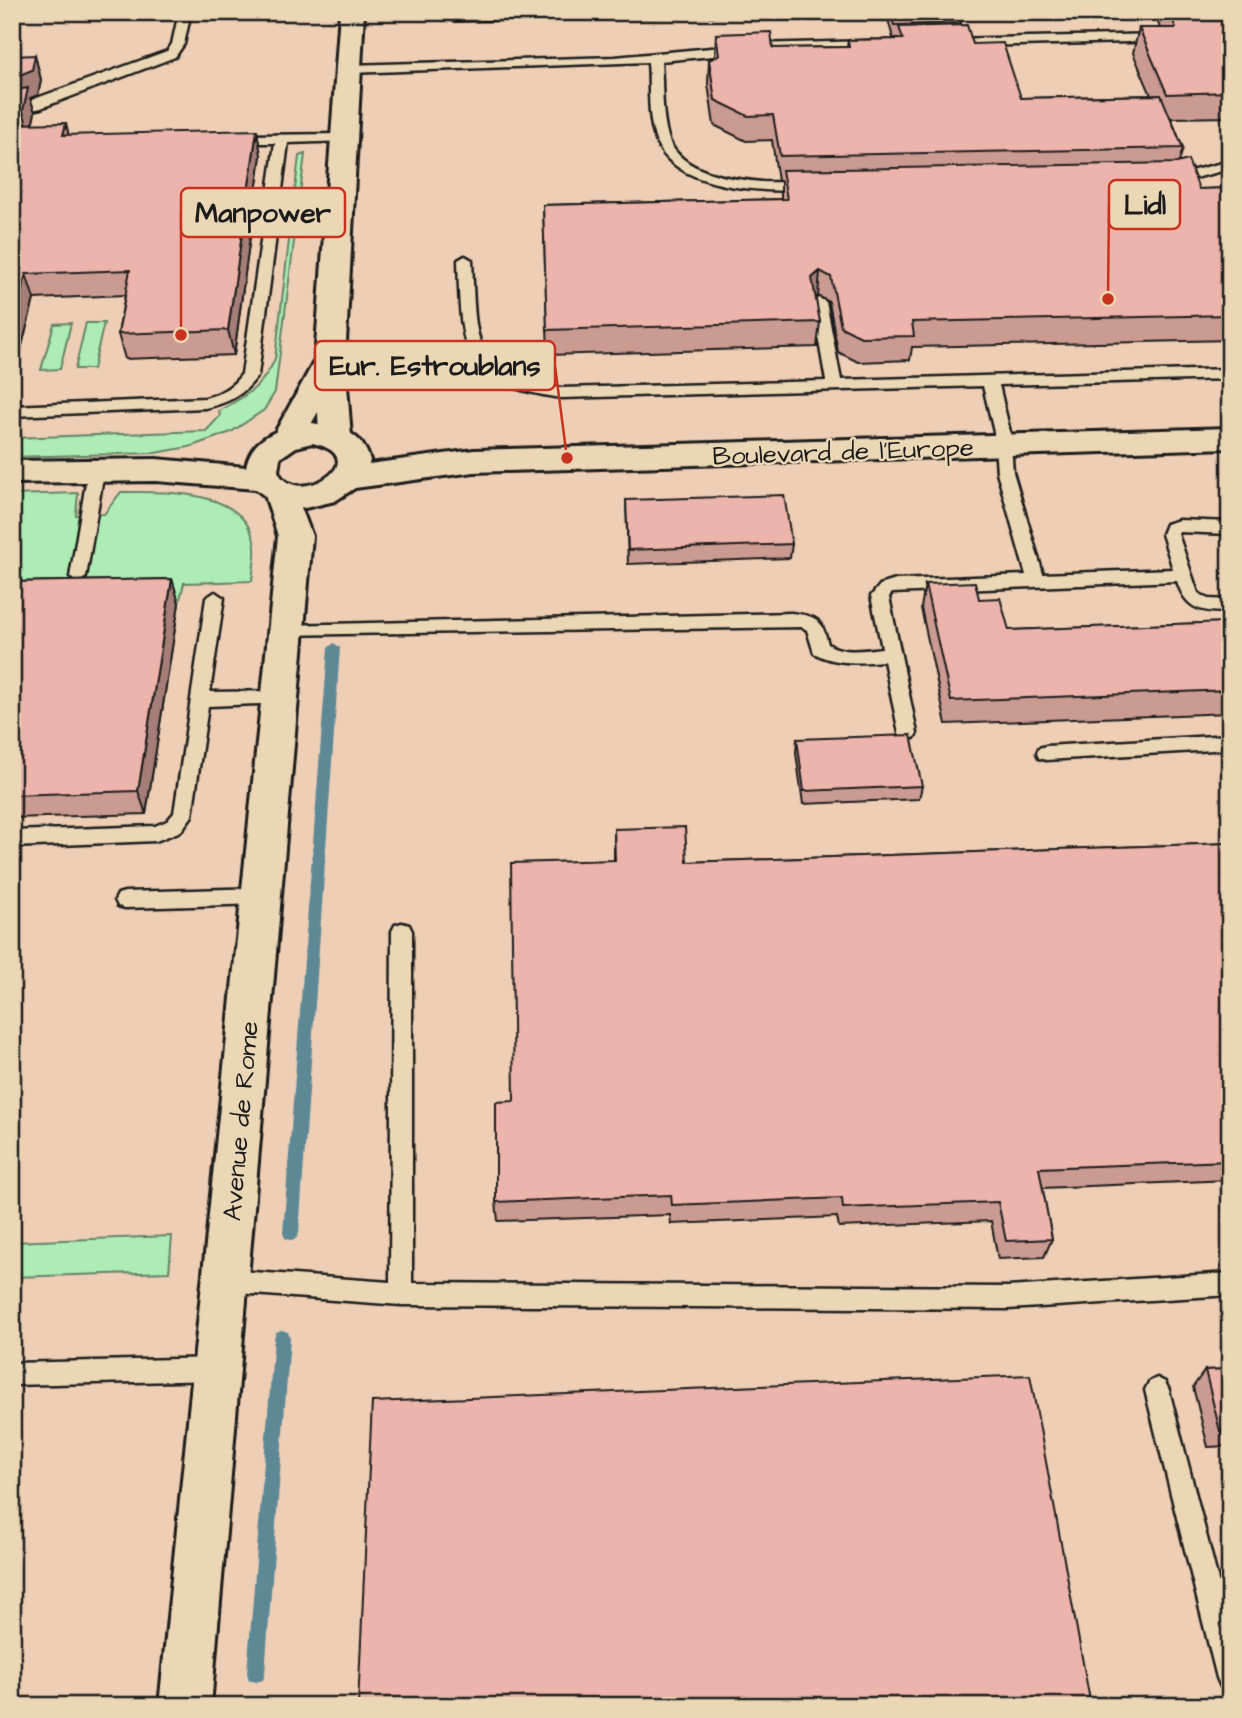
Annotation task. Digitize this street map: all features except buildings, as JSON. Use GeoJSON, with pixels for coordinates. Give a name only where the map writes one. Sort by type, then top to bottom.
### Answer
{"type":"FeatureCollection","features":[{"type":"Feature","properties":{"kind":"street"},"geometry":{"type":"LineString","coordinates":[[295,536],[341,463],[330,360],[352,12]]}},
{"type":"Feature","properties":{"kind":"street"},"geometry":{"type":"LineString","coordinates":[[275,465],[330,360]]}},
{"type":"Feature","properties":{"kind":"street"},"geometry":{"type":"LineString","coordinates":[[12,472],[275,465],[312,433],[341,463]]}},
{"type":"Feature","properties":{"kind":"street","name":"Boulevard de l'Europe"},"geometry":{"type":"LineString","coordinates":[[341,463],[1224,440]]}},
{"type":"Feature","properties":{"kind":"street"},"geometry":{"type":"LineString","coordinates":[[275,465],[304,496],[341,463]]}},
{"type":"Feature","properties":{"kind":"street","name":"Avenue de Rome"},"geometry":{"type":"LineString","coordinates":[[185,1706],[295,536],[275,465]]}},
{"type":"Feature","properties":{"kind":"lane"},"geometry":{"type":"LineString","coordinates":[[12,111],[36,105],[171,54],[178,44],[185,12]]}},
{"type":"Feature","properties":{"kind":"lane"},"geometry":{"type":"LineString","coordinates":[[931,44],[1175,38]]}},
{"type":"Feature","properties":{"kind":"lane"},"geometry":{"type":"LineString","coordinates":[[349,69],[654,59],[754,48],[890,45]]}},
{"type":"Feature","properties":{"kind":"lane"},"geometry":{"type":"LineString","coordinates":[[654,59],[662,141],[676,158],[695,171],[729,183],[760,188],[814,187]]}},
{"type":"Feature","properties":{"kind":"lane"},"geometry":{"type":"LineString","coordinates":[[215,140],[344,138]]}},
{"type":"Feature","properties":{"kind":"lane"},"geometry":{"type":"LineString","coordinates":[[12,411],[205,403],[223,399],[242,387],[250,375],[282,139]]}},
{"type":"Feature","properties":{"kind":"lane"},"geometry":{"type":"LineString","coordinates":[[1156,181],[1170,181],[1230,165]]}},
{"type":"Feature","properties":{"kind":"lane"},"geometry":{"type":"LineString","coordinates":[[466,260],[469,334],[474,352],[492,372],[511,384],[530,391],[562,393],[1230,374]]}},
{"type":"Feature","properties":{"kind":"lane"},"geometry":{"type":"LineString","coordinates":[[818,302],[834,386]]}},
{"type":"Feature","properties":{"kind":"lane"},"geometry":{"type":"LineString","coordinates":[[990,381],[1000,418],[1006,472],[1036,581]]}},
{"type":"Feature","properties":{"kind":"lane"},"geometry":{"type":"LineString","coordinates":[[78,577],[96,471]]}},
{"type":"Feature","properties":{"kind":"lane"},"geometry":{"type":"LineString","coordinates":[[1230,528],[1172,528],[1170,534],[1190,596],[1198,603],[1209,606],[1230,606]]}},
{"type":"Feature","properties":{"kind":"lane"},"geometry":{"type":"LineString","coordinates":[[908,733],[880,596],[886,589],[896,586],[1184,575]]}},
{"type":"Feature","properties":{"kind":"lane"},"geometry":{"type":"LineString","coordinates":[[12,839],[156,833],[174,825],[183,816],[215,598]]}},
{"type":"Feature","properties":{"kind":"lane"},"geometry":{"type":"LineString","coordinates":[[286,631],[790,620],[806,621],[815,627],[820,648],[828,653],[838,656],[892,654]]}},
{"type":"Feature","properties":{"kind":"lane"},"geometry":{"type":"LineString","coordinates":[[200,699],[280,698]]}},
{"type":"Feature","properties":{"kind":"lane"},"geometry":{"type":"LineString","coordinates":[[1046,753],[1230,742]]}},
{"type":"Feature","properties":{"kind":"lane"},"geometry":{"type":"LineString","coordinates":[[125,900],[261,896]]}},
{"type":"Feature","properties":{"kind":"lane"},"geometry":{"type":"LineString","coordinates":[[401,1294],[402,931]]}},
{"type":"Feature","properties":{"kind":"lane"},"geometry":{"type":"LineString","coordinates":[[225,1281],[401,1294],[1008,1298],[1230,1284]]}},
{"type":"Feature","properties":{"kind":"lane"},"geometry":{"type":"LineString","coordinates":[[12,1374],[216,1369]]}},
{"type":"Feature","properties":{"kind":"lane"},"geometry":{"type":"LineString","coordinates":[[1157,1390],[1230,1678]]}},
{"type":"Feature","properties":{"kind":"green space"},"geometry":{"type":"Polygon","coordinates":[[[305,154],[275,392],[264,410],[231,432],[189,447],[155,453],[12,457],[12,438],[206,431],[220,416],[219,411],[259,384],[275,359],[299,156],[305,154]]]}},
{"type":"Feature","properties":{"kind":"green space"},"geometry":{"type":"Polygon","coordinates":[[[71,323],[60,369],[41,370],[54,324],[71,323]]]}},
{"type":"Feature","properties":{"kind":"green space"},"geometry":{"type":"Polygon","coordinates":[[[86,323],[104,323],[93,369],[75,369],[86,323]]]}},
{"type":"Feature","properties":{"kind":"green space"},"geometry":{"type":"Polygon","coordinates":[[[121,492],[197,496],[232,509],[245,521],[253,537],[255,553],[252,581],[184,583],[179,603],[12,606],[12,495],[78,493],[76,515],[104,514],[121,492]]]}},
{"type":"Feature","properties":{"kind":"green space"},"geometry":{"type":"Polygon","coordinates":[[[172,1236],[169,1272],[12,1277],[12,1242],[172,1236]]]}},
{"type":"Feature","properties":{"kind":"waterway"},"geometry":{"type":"LineString","coordinates":[[291,1233],[334,648]]}},
{"type":"Feature","properties":{"kind":"waterway"},"geometry":{"type":"LineString","coordinates":[[256,1673],[282,1338]]}},
{"type":"Feature","properties":{"kind":"place","name":"Lidl"},"geometry":{"type":"Point","coordinates":[1108,299]}},
{"type":"Feature","properties":{"kind":"place","name":"Manpower"},"geometry":{"type":"Point","coordinates":[181,335]}},
{"type":"Feature","properties":{"kind":"place","name":"Eur. Estroublans"},"geometry":{"type":"Point","coordinates":[567,458]}}]}
